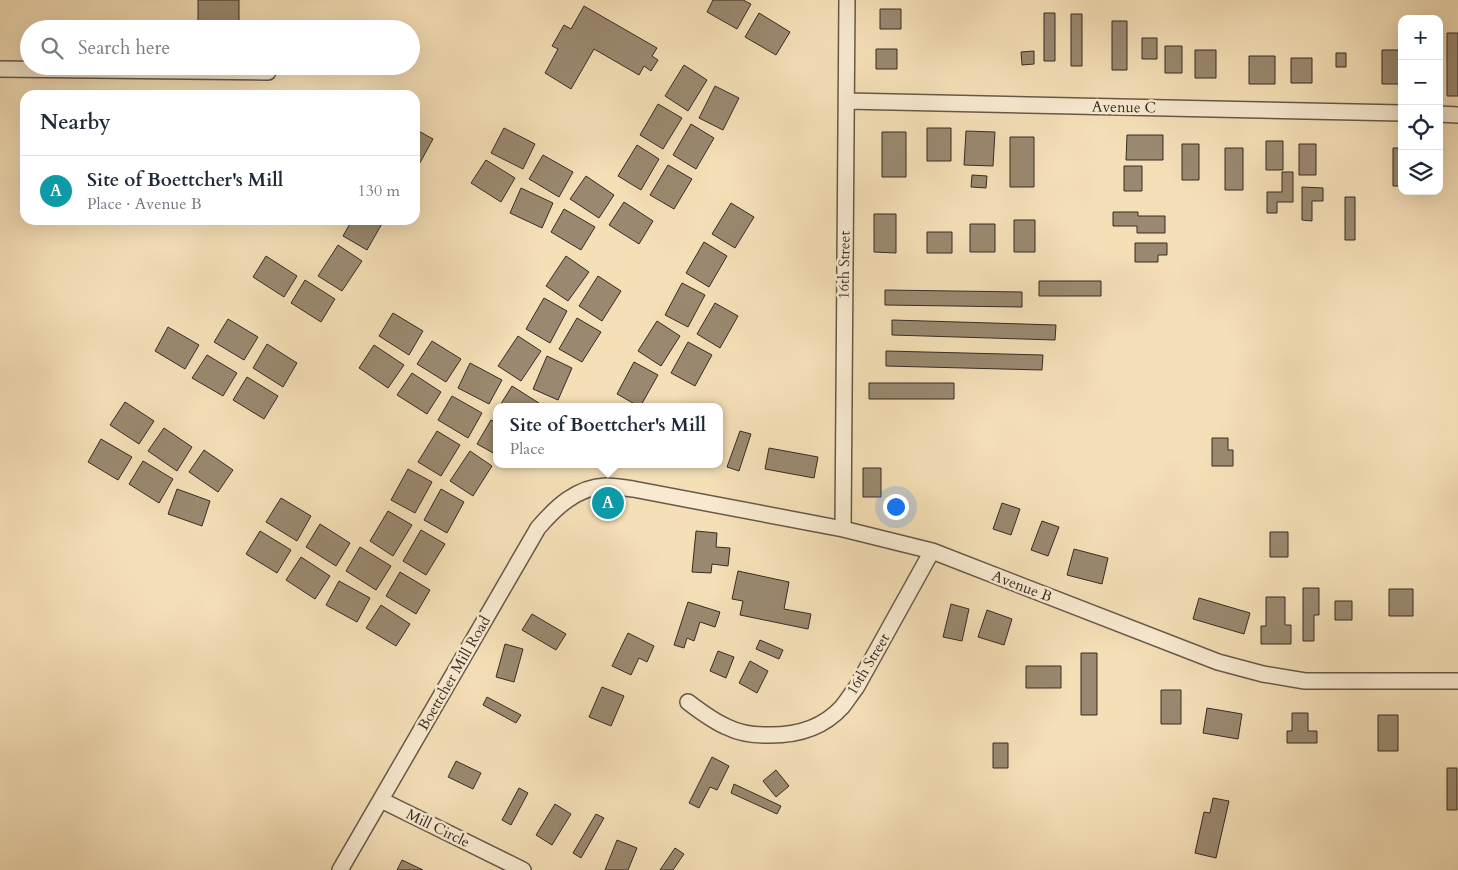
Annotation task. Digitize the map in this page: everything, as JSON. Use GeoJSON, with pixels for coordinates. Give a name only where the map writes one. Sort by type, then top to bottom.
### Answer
{"type":"FeatureCollection","features":[{"type":"Feature","properties":{"kind":"street","name":"16th Street"},"geometry":{"type":"LineString","coordinates":[[843,530],[847,101],[846,0]]}},
{"type":"Feature","properties":{"kind":"street"},"geometry":{"type":"LineString","coordinates":[[0,69],[20,69]]}},
{"type":"Feature","properties":{"kind":"street","name":"Avenue C"},"geometry":{"type":"LineString","coordinates":[[847,101],[1398,114]]}},
{"type":"Feature","properties":{"kind":"street"},"geometry":{"type":"LineString","coordinates":[[1443,114],[1458,115]]}},
{"type":"Feature","properties":{"kind":"street","name":"Avenue B"},"geometry":{"type":"LineString","coordinates":[[584,490],[606,486],[633,489],[843,530],[932,552],[1218,662],[1263,674],[1305,681],[1458,681]]}},
{"type":"Feature","properties":{"kind":"street","name":"Boettcher Mill Road"},"geometry":{"type":"LineString","coordinates":[[340,870],[538,528],[566,500],[584,490]]}},
{"type":"Feature","properties":{"kind":"street","name":"16th Street"},"geometry":{"type":"LineString","coordinates":[[688,702],[709,718],[729,728],[753,735],[781,736],[804,732],[823,722],[841,708],[856,688],[932,552]]}},
{"type":"Feature","properties":{"kind":"street","name":"Mill Circle"},"geometry":{"type":"LineString","coordinates":[[381,800],[523,870]]}},
{"type":"Feature","properties":{"kind":"building"},"geometry":{"type":"Polygon","coordinates":[[[198,0],[239,0],[239,20],[198,20],[198,0]]]}},
{"type":"Feature","properties":{"kind":"building"},"geometry":{"type":"Polygon","coordinates":[[[713,0],[743,0],[751,4],[737,29],[707,12],[713,0]]]}},
{"type":"Feature","properties":{"kind":"building"},"geometry":{"type":"Polygon","coordinates":[[[584,6],[657,48],[652,56],[658,60],[651,71],[644,66],[639,75],[594,49],[571,89],[545,73],[558,49],[552,46],[564,25],[571,29],[584,6]]]}},
{"type":"Feature","properties":{"kind":"building"},"geometry":{"type":"Polygon","coordinates":[[[880,9],[901,9],[901,29],[880,29],[880,9]]]}},
{"type":"Feature","properties":{"kind":"building"},"geometry":{"type":"Polygon","coordinates":[[[759,13],[790,32],[776,55],[745,37],[759,13]]]}},
{"type":"Feature","properties":{"kind":"building"},"geometry":{"type":"Polygon","coordinates":[[[1044,13],[1055,13],[1055,61],[1044,61],[1044,13]]]}},
{"type":"Feature","properties":{"kind":"building"},"geometry":{"type":"Polygon","coordinates":[[[1071,14],[1082,14],[1082,66],[1071,66],[1071,14]]]}},
{"type":"Feature","properties":{"kind":"building"},"geometry":{"type":"Polygon","coordinates":[[[1112,21],[1127,21],[1127,70],[1112,70],[1112,21]]]}},
{"type":"Feature","properties":{"kind":"building"},"geometry":{"type":"Polygon","coordinates":[[[1447,33],[1458,33],[1458,96],[1447,96],[1447,33]]]}},
{"type":"Feature","properties":{"kind":"building"},"geometry":{"type":"Polygon","coordinates":[[[1142,38],[1157,38],[1157,59],[1142,59],[1142,38]]]}},
{"type":"Feature","properties":{"kind":"building"},"geometry":{"type":"Polygon","coordinates":[[[1165,46],[1182,46],[1182,73],[1165,73],[1165,46]]]}},
{"type":"Feature","properties":{"kind":"building"},"geometry":{"type":"Polygon","coordinates":[[[876,49],[897,49],[897,69],[876,69],[876,49]]]}},
{"type":"Feature","properties":{"kind":"building"},"geometry":{"type":"Polygon","coordinates":[[[1195,50],[1216,50],[1216,78],[1195,78],[1195,50]]]}},
{"type":"Feature","properties":{"kind":"building"},"geometry":{"type":"Polygon","coordinates":[[[1382,50],[1398,50],[1398,84],[1382,84],[1382,50]]]}},
{"type":"Feature","properties":{"kind":"building"},"geometry":{"type":"Polygon","coordinates":[[[1034,51],[1034,64],[1022,65],[1021,52],[1034,51]]]}},
{"type":"Feature","properties":{"kind":"building"},"geometry":{"type":"Polygon","coordinates":[[[1336,53],[1346,53],[1346,67],[1336,67],[1336,53]]]}},
{"type":"Feature","properties":{"kind":"building"},"geometry":{"type":"Polygon","coordinates":[[[1249,56],[1275,56],[1275,84],[1249,84],[1249,56]]]}},
{"type":"Feature","properties":{"kind":"building"},"geometry":{"type":"Polygon","coordinates":[[[1291,58],[1312,58],[1312,83],[1291,83],[1291,58]]]}},
{"type":"Feature","properties":{"kind":"building"},"geometry":{"type":"Polygon","coordinates":[[[684,65],[707,80],[688,111],[665,96],[684,65]]]}},
{"type":"Feature","properties":{"kind":"building"},"geometry":{"type":"Polygon","coordinates":[[[715,86],[739,98],[723,130],[699,118],[715,86]]]}},
{"type":"Feature","properties":{"kind":"building"},"geometry":{"type":"Polygon","coordinates":[[[658,104],[682,118],[663,149],[640,135],[658,104]]]}},
{"type":"Feature","properties":{"kind":"building"},"geometry":{"type":"Polygon","coordinates":[[[691,124],[714,138],[696,169],[673,155],[691,124]]]}},
{"type":"Feature","properties":{"kind":"building"},"geometry":{"type":"Polygon","coordinates":[[[504,128],[535,144],[523,169],[491,153],[504,128]]]}},
{"type":"Feature","properties":{"kind":"building"},"geometry":{"type":"Polygon","coordinates":[[[927,128],[951,128],[951,161],[927,161],[927,128]]]}},
{"type":"Feature","properties":{"kind":"building"},"geometry":{"type":"Polygon","coordinates":[[[966,131],[995,132],[993,166],[964,165],[966,131]]]}},
{"type":"Feature","properties":{"kind":"building"},"geometry":{"type":"Polygon","coordinates":[[[420,132],[433,139],[420,163],[420,132]]]}},
{"type":"Feature","properties":{"kind":"building"},"geometry":{"type":"Polygon","coordinates":[[[882,132],[906,132],[906,177],[882,177],[882,132]]]}},
{"type":"Feature","properties":{"kind":"building"},"geometry":{"type":"Polygon","coordinates":[[[1127,135],[1163,135],[1163,160],[1126,160],[1127,135]]]}},
{"type":"Feature","properties":{"kind":"building"},"geometry":{"type":"Polygon","coordinates":[[[1010,137],[1034,137],[1034,187],[1010,187],[1010,137]]]}},
{"type":"Feature","properties":{"kind":"building"},"geometry":{"type":"Polygon","coordinates":[[[1266,141],[1283,141],[1283,170],[1266,170],[1266,141]]]}},
{"type":"Feature","properties":{"kind":"building"},"geometry":{"type":"Polygon","coordinates":[[[1182,144],[1199,144],[1199,180],[1182,180],[1182,144]]]}},
{"type":"Feature","properties":{"kind":"building"},"geometry":{"type":"Polygon","coordinates":[[[1299,144],[1316,144],[1316,175],[1299,175],[1299,144]]]}},
{"type":"Feature","properties":{"kind":"building"},"geometry":{"type":"Polygon","coordinates":[[[637,145],[659,159],[641,190],[618,176],[637,145]]]}},
{"type":"Feature","properties":{"kind":"building"},"geometry":{"type":"Polygon","coordinates":[[[1225,148],[1243,148],[1243,190],[1225,190],[1225,148]]]}},
{"type":"Feature","properties":{"kind":"building"},"geometry":{"type":"Polygon","coordinates":[[[1393,148],[1398,148],[1398,186],[1393,186],[1393,148]]]}},
{"type":"Feature","properties":{"kind":"building"},"geometry":{"type":"Polygon","coordinates":[[[543,155],[573,172],[559,197],[529,179],[543,155]]]}},
{"type":"Feature","properties":{"kind":"building"},"geometry":{"type":"Polygon","coordinates":[[[486,160],[515,178],[501,202],[471,183],[486,160]]]}},
{"type":"Feature","properties":{"kind":"building"},"geometry":{"type":"Polygon","coordinates":[[[668,165],[692,179],[674,209],[650,195],[668,165]]]}},
{"type":"Feature","properties":{"kind":"building"},"geometry":{"type":"Polygon","coordinates":[[[1124,166],[1142,166],[1142,191],[1124,191],[1124,166]]]}},
{"type":"Feature","properties":{"kind":"building"},"geometry":{"type":"Polygon","coordinates":[[[1282,172],[1293,172],[1293,202],[1277,202],[1277,213],[1267,213],[1267,192],[1282,192],[1282,172]]]}},
{"type":"Feature","properties":{"kind":"building"},"geometry":{"type":"Polygon","coordinates":[[[972,175],[987,176],[986,188],[971,187],[972,175]]]}},
{"type":"Feature","properties":{"kind":"building"},"geometry":{"type":"Polygon","coordinates":[[[586,176],[614,195],[599,218],[570,199],[586,176]]]}},
{"type":"Feature","properties":{"kind":"building"},"geometry":{"type":"Polygon","coordinates":[[[1302,187],[1323,188],[1323,201],[1312,201],[1312,221],[1302,220],[1302,187]]]}},
{"type":"Feature","properties":{"kind":"building"},"geometry":{"type":"Polygon","coordinates":[[[521,188],[553,203],[542,228],[510,213],[521,188]]]}},
{"type":"Feature","properties":{"kind":"building"},"geometry":{"type":"Polygon","coordinates":[[[1345,197],[1355,197],[1355,240],[1345,240],[1345,197]]]}},
{"type":"Feature","properties":{"kind":"building"},"geometry":{"type":"Polygon","coordinates":[[[624,202],[653,221],[639,244],[609,225],[624,202]]]}},
{"type":"Feature","properties":{"kind":"building"},"geometry":{"type":"Polygon","coordinates":[[[731,203],[754,217],[735,248],[712,234],[731,203]]]}},
{"type":"Feature","properties":{"kind":"building"},"geometry":{"type":"Polygon","coordinates":[[[564,209],[595,227],[581,250],[551,232],[564,209]]]}},
{"type":"Feature","properties":{"kind":"building"},"geometry":{"type":"Polygon","coordinates":[[[1113,212],[1138,212],[1138,216],[1165,216],[1165,233],[1137,233],[1137,226],[1113,226],[1113,212]]]}},
{"type":"Feature","properties":{"kind":"building"},"geometry":{"type":"Polygon","coordinates":[[[874,214],[896,214],[896,253],[874,252],[874,214]]]}},
{"type":"Feature","properties":{"kind":"building"},"geometry":{"type":"Polygon","coordinates":[[[1014,220],[1035,220],[1035,252],[1014,252],[1014,220]]]}},
{"type":"Feature","properties":{"kind":"building"},"geometry":{"type":"Polygon","coordinates":[[[970,224],[995,224],[995,252],[970,252],[970,224]]]}},
{"type":"Feature","properties":{"kind":"building"},"geometry":{"type":"Polygon","coordinates":[[[349,225],[381,225],[367,250],[343,236],[349,225]]]}},
{"type":"Feature","properties":{"kind":"building"},"geometry":{"type":"Polygon","coordinates":[[[927,232],[952,232],[952,253],[927,253],[927,232]]]}},
{"type":"Feature","properties":{"kind":"building"},"geometry":{"type":"Polygon","coordinates":[[[704,242],[727,256],[709,287],[686,273],[704,242]]]}},
{"type":"Feature","properties":{"kind":"building"},"geometry":{"type":"Polygon","coordinates":[[[1135,243],[1167,243],[1167,255],[1158,255],[1158,262],[1135,262],[1135,243]]]}},
{"type":"Feature","properties":{"kind":"building"},"geometry":{"type":"Polygon","coordinates":[[[338,245],[362,261],[342,291],[318,276],[338,245]]]}},
{"type":"Feature","properties":{"kind":"building"},"geometry":{"type":"Polygon","coordinates":[[[266,256],[297,276],[284,297],[253,277],[266,256]]]}},
{"type":"Feature","properties":{"kind":"building"},"geometry":{"type":"Polygon","coordinates":[[[566,256],[589,272],[568,301],[546,286],[566,256]]]}},
{"type":"Feature","properties":{"kind":"building"},"geometry":{"type":"Polygon","coordinates":[[[598,276],[621,291],[602,321],[579,306],[598,276]]]}},
{"type":"Feature","properties":{"kind":"building"},"geometry":{"type":"Polygon","coordinates":[[[305,280],[335,299],[321,322],[291,303],[305,280]]]}},
{"type":"Feature","properties":{"kind":"building"},"geometry":{"type":"Polygon","coordinates":[[[1039,281],[1101,281],[1101,296],[1039,296],[1039,281]]]}},
{"type":"Feature","properties":{"kind":"building"},"geometry":{"type":"Polygon","coordinates":[[[682,283],[705,295],[688,327],[665,315],[682,283]]]}},
{"type":"Feature","properties":{"kind":"building"},"geometry":{"type":"Polygon","coordinates":[[[885,290],[1022,292],[1022,307],[885,305],[885,290]]]}},
{"type":"Feature","properties":{"kind":"building"},"geometry":{"type":"Polygon","coordinates":[[[544,298],[567,311],[550,343],[526,329],[544,298]]]}},
{"type":"Feature","properties":{"kind":"building"},"geometry":{"type":"Polygon","coordinates":[[[715,303],[738,316],[720,348],[697,334],[715,303]]]}},
{"type":"Feature","properties":{"kind":"building"},"geometry":{"type":"Polygon","coordinates":[[[393,313],[423,331],[409,355],[379,336],[393,313]]]}},
{"type":"Feature","properties":{"kind":"building"},"geometry":{"type":"Polygon","coordinates":[[[577,318],[601,332],[582,362],[559,349],[577,318]]]}},
{"type":"Feature","properties":{"kind":"building"},"geometry":{"type":"Polygon","coordinates":[[[228,319],[258,337],[244,360],[214,342],[228,319]]]}},
{"type":"Feature","properties":{"kind":"building"},"geometry":{"type":"Polygon","coordinates":[[[892,320],[1056,325],[1055,340],[892,335],[892,320]]]}},
{"type":"Feature","properties":{"kind":"building"},"geometry":{"type":"Polygon","coordinates":[[[657,321],[680,336],[661,366],[638,351],[657,321]]]}},
{"type":"Feature","properties":{"kind":"building"},"geometry":{"type":"Polygon","coordinates":[[[168,327],[199,345],[185,369],[155,351],[168,327]]]}},
{"type":"Feature","properties":{"kind":"building"},"geometry":{"type":"Polygon","coordinates":[[[518,336],[541,351],[521,381],[498,366],[518,336]]]}},
{"type":"Feature","properties":{"kind":"building"},"geometry":{"type":"Polygon","coordinates":[[[432,341],[461,359],[446,382],[417,364],[432,341]]]}},
{"type":"Feature","properties":{"kind":"building"},"geometry":{"type":"Polygon","coordinates":[[[688,342],[712,355],[695,386],[671,373],[688,342]]]}},
{"type":"Feature","properties":{"kind":"building"},"geometry":{"type":"Polygon","coordinates":[[[267,344],[297,363],[283,387],[253,368],[267,344]]]}},
{"type":"Feature","properties":{"kind":"building"},"geometry":{"type":"Polygon","coordinates":[[[374,345],[404,365],[388,388],[359,368],[374,345]]]}},
{"type":"Feature","properties":{"kind":"building"},"geometry":{"type":"Polygon","coordinates":[[[886,351],[1043,355],[1042,370],[886,366],[886,351]]]}},
{"type":"Feature","properties":{"kind":"building"},"geometry":{"type":"Polygon","coordinates":[[[207,355],[237,373],[223,396],[192,378],[207,355]]]}},
{"type":"Feature","properties":{"kind":"building"},"geometry":{"type":"Polygon","coordinates":[[[547,356],[572,368],[558,400],[533,389],[547,356]]]}},
{"type":"Feature","properties":{"kind":"building"},"geometry":{"type":"Polygon","coordinates":[[[634,362],[658,375],[642,403],[633,403],[617,394],[634,362]]]}},
{"type":"Feature","properties":{"kind":"building"},"geometry":{"type":"Polygon","coordinates":[[[470,363],[502,380],[489,404],[458,388],[470,363]]]}},
{"type":"Feature","properties":{"kind":"building"},"geometry":{"type":"Polygon","coordinates":[[[412,373],[441,392],[427,414],[397,395],[412,373]]]}},
{"type":"Feature","properties":{"kind":"building"},"geometry":{"type":"Polygon","coordinates":[[[247,377],[278,396],[264,419],[233,400],[247,377]]]}},
{"type":"Feature","properties":{"kind":"building"},"geometry":{"type":"Polygon","coordinates":[[[869,383],[954,383],[954,399],[869,399],[869,383]]]}},
{"type":"Feature","properties":{"kind":"building"},"geometry":{"type":"Polygon","coordinates":[[[512,386],[539,403],[501,403],[512,386]]]}},
{"type":"Feature","properties":{"kind":"building"},"geometry":{"type":"Polygon","coordinates":[[[452,396],[482,413],[468,438],[438,420],[452,396]]]}},
{"type":"Feature","properties":{"kind":"building"},"geometry":{"type":"Polygon","coordinates":[[[125,402],[154,421],[139,444],[110,425],[125,402]]]}},
{"type":"Feature","properties":{"kind":"building"},"geometry":{"type":"Polygon","coordinates":[[[491,420],[493,421],[493,453],[477,444],[491,420]]]}},
{"type":"Feature","properties":{"kind":"building"},"geometry":{"type":"Polygon","coordinates":[[[164,428],[192,447],[177,471],[148,451],[164,428]]]}},
{"type":"Feature","properties":{"kind":"building"},"geometry":{"type":"Polygon","coordinates":[[[437,431],[460,445],[441,476],[418,462],[437,431]]]}},
{"type":"Feature","properties":{"kind":"building"},"geometry":{"type":"Polygon","coordinates":[[[740,431],[751,434],[739,471],[727,467],[740,431]]]}},
{"type":"Feature","properties":{"kind":"building"},"geometry":{"type":"Polygon","coordinates":[[[1212,438],[1228,438],[1228,450],[1233,450],[1233,466],[1212,466],[1212,438]]]}},
{"type":"Feature","properties":{"kind":"building"},"geometry":{"type":"Polygon","coordinates":[[[101,439],[132,457],[118,480],[88,462],[101,439]]]}},
{"type":"Feature","properties":{"kind":"building"},"geometry":{"type":"Polygon","coordinates":[[[769,448],[818,457],[814,478],[765,469],[769,448]]]}},
{"type":"Feature","properties":{"kind":"building"},"geometry":{"type":"Polygon","coordinates":[[[204,450],[233,470],[218,492],[189,472],[204,450]]]}},
{"type":"Feature","properties":{"kind":"building"},"geometry":{"type":"Polygon","coordinates":[[[470,451],[492,466],[473,496],[450,481],[470,451]]]}},
{"type":"Feature","properties":{"kind":"building"},"geometry":{"type":"Polygon","coordinates":[[[143,461],[173,479],[159,503],[129,484],[143,461]]]}},
{"type":"Feature","properties":{"kind":"building"},"geometry":{"type":"Polygon","coordinates":[[[863,468],[881,468],[881,497],[863,497],[863,468]]]}},
{"type":"Feature","properties":{"kind":"building"},"geometry":{"type":"Polygon","coordinates":[[[408,469],[432,482],[415,513],[391,500],[408,469]]]}},
{"type":"Feature","properties":{"kind":"building"},"geometry":{"type":"Polygon","coordinates":[[[177,489],[210,501],[202,526],[168,514],[177,489]]]}},
{"type":"Feature","properties":{"kind":"building"},"geometry":{"type":"Polygon","coordinates":[[[441,489],[464,502],[447,533],[424,520],[441,489]]]}},
{"type":"Feature","properties":{"kind":"building"},"geometry":{"type":"Polygon","coordinates":[[[281,498],[311,516],[297,541],[266,522],[281,498]]]}},
{"type":"Feature","properties":{"kind":"building"},"geometry":{"type":"Polygon","coordinates":[[[1002,503],[1020,509],[1011,535],[993,529],[1002,503]]]}},
{"type":"Feature","properties":{"kind":"building"},"geometry":{"type":"Polygon","coordinates":[[[388,511],[412,525],[393,556],[370,541],[388,511]]]}},
{"type":"Feature","properties":{"kind":"building"},"geometry":{"type":"Polygon","coordinates":[[[1042,521],[1059,527],[1048,556],[1031,550],[1042,521]]]}},
{"type":"Feature","properties":{"kind":"building"},"geometry":{"type":"Polygon","coordinates":[[[320,524],[350,543],[336,566],[306,547],[320,524]]]}},
{"type":"Feature","properties":{"kind":"building"},"geometry":{"type":"Polygon","coordinates":[[[421,530],[445,544],[426,575],[403,561],[421,530]]]}},
{"type":"Feature","properties":{"kind":"building"},"geometry":{"type":"Polygon","coordinates":[[[260,531],[291,550],[277,573],[246,554],[260,531]]]}},
{"type":"Feature","properties":{"kind":"building"},"geometry":{"type":"Polygon","coordinates":[[[696,531],[717,533],[716,547],[730,548],[728,566],[712,564],[711,573],[692,572],[696,531]]]}},
{"type":"Feature","properties":{"kind":"building"},"geometry":{"type":"Polygon","coordinates":[[[1270,532],[1288,532],[1288,557],[1270,557],[1270,532]]]}},
{"type":"Feature","properties":{"kind":"building"},"geometry":{"type":"Polygon","coordinates":[[[360,547],[391,566],[376,590],[346,571],[360,547]]]}},
{"type":"Feature","properties":{"kind":"building"},"geometry":{"type":"Polygon","coordinates":[[[1074,549],[1108,558],[1102,584],[1067,575],[1074,549]]]}},
{"type":"Feature","properties":{"kind":"building"},"geometry":{"type":"Polygon","coordinates":[[[301,557],[330,576],[315,599],[286,580],[301,557]]]}},
{"type":"Feature","properties":{"kind":"building"},"geometry":{"type":"Polygon","coordinates":[[[738,571],[789,582],[784,609],[811,614],[808,629],[740,615],[743,601],[732,599],[738,571]]]}},
{"type":"Feature","properties":{"kind":"building"},"geometry":{"type":"Polygon","coordinates":[[[400,572],[430,590],[416,614],[386,596],[400,572]]]}},
{"type":"Feature","properties":{"kind":"building"},"geometry":{"type":"Polygon","coordinates":[[[339,581],[370,598],[357,622],[326,605],[339,581]]]}},
{"type":"Feature","properties":{"kind":"building"},"geometry":{"type":"Polygon","coordinates":[[[1303,588],[1319,588],[1319,615],[1314,615],[1314,641],[1303,641],[1303,588]]]}},
{"type":"Feature","properties":{"kind":"building"},"geometry":{"type":"Polygon","coordinates":[[[1389,589],[1413,589],[1413,616],[1389,616],[1389,589]]]}},
{"type":"Feature","properties":{"kind":"building"},"geometry":{"type":"Polygon","coordinates":[[[1266,597],[1285,597],[1285,625],[1291,625],[1291,644],[1261,644],[1261,626],[1266,626],[1266,597]]]}},
{"type":"Feature","properties":{"kind":"building"},"geometry":{"type":"Polygon","coordinates":[[[1199,598],[1250,613],[1244,634],[1193,619],[1199,598]]]}},
{"type":"Feature","properties":{"kind":"building"},"geometry":{"type":"Polygon","coordinates":[[[1335,601],[1352,601],[1352,620],[1335,620],[1335,601]]]}},
{"type":"Feature","properties":{"kind":"building"},"geometry":{"type":"Polygon","coordinates":[[[688,602],[720,612],[715,627],[700,622],[694,641],[687,638],[684,648],[674,645],[688,602]]]}},
{"type":"Feature","properties":{"kind":"building"},"geometry":{"type":"Polygon","coordinates":[[[951,604],[969,609],[962,641],[943,637],[951,604]]]}},
{"type":"Feature","properties":{"kind":"building"},"geometry":{"type":"Polygon","coordinates":[[[381,605],[410,624],[396,646],[366,628],[381,605]]]}},
{"type":"Feature","properties":{"kind":"building"},"geometry":{"type":"Polygon","coordinates":[[[987,610],[1012,619],[1004,645],[978,637],[987,610]]]}},
{"type":"Feature","properties":{"kind":"building"},"geometry":{"type":"Polygon","coordinates":[[[532,614],[566,634],[556,650],[522,630],[532,614]]]}},
{"type":"Feature","properties":{"kind":"building"},"geometry":{"type":"Polygon","coordinates":[[[628,633],[654,646],[647,662],[639,658],[631,675],[612,666],[628,633]]]}},
{"type":"Feature","properties":{"kind":"building"},"geometry":{"type":"Polygon","coordinates":[[[760,640],[783,650],[779,659],[756,649],[760,640]]]}},
{"type":"Feature","properties":{"kind":"building"},"geometry":{"type":"Polygon","coordinates":[[[505,644],[523,649],[514,682],[496,677],[505,644]]]}},
{"type":"Feature","properties":{"kind":"building"},"geometry":{"type":"Polygon","coordinates":[[[718,651],[734,657],[726,678],[710,671],[718,651]]]}},
{"type":"Feature","properties":{"kind":"building"},"geometry":{"type":"Polygon","coordinates":[[[1081,653],[1097,653],[1097,715],[1081,715],[1081,653]]]}},
{"type":"Feature","properties":{"kind":"building"},"geometry":{"type":"Polygon","coordinates":[[[750,661],[768,671],[757,693],[739,683],[750,661]]]}},
{"type":"Feature","properties":{"kind":"building"},"geometry":{"type":"Polygon","coordinates":[[[1026,666],[1061,666],[1061,688],[1026,688],[1026,666]]]}},
{"type":"Feature","properties":{"kind":"building"},"geometry":{"type":"Polygon","coordinates":[[[602,687],[624,696],[611,726],[589,717],[602,687]]]}},
{"type":"Feature","properties":{"kind":"building"},"geometry":{"type":"Polygon","coordinates":[[[1161,690],[1181,690],[1181,724],[1161,724],[1161,690]]]}},
{"type":"Feature","properties":{"kind":"building"},"geometry":{"type":"Polygon","coordinates":[[[487,697],[521,715],[516,723],[483,705],[487,697]]]}},
{"type":"Feature","properties":{"kind":"building"},"geometry":{"type":"Polygon","coordinates":[[[1207,708],[1242,714],[1238,739],[1203,733],[1207,708]]]}},
{"type":"Feature","properties":{"kind":"building"},"geometry":{"type":"Polygon","coordinates":[[[1292,713],[1308,713],[1308,731],[1317,731],[1317,743],[1287,743],[1287,731],[1292,731],[1292,713]]]}},
{"type":"Feature","properties":{"kind":"building"},"geometry":{"type":"Polygon","coordinates":[[[1378,715],[1398,715],[1398,751],[1378,751],[1378,715]]]}},
{"type":"Feature","properties":{"kind":"building"},"geometry":{"type":"Polygon","coordinates":[[[993,743],[1008,743],[1008,768],[993,768],[993,743]]]}},
{"type":"Feature","properties":{"kind":"building"},"geometry":{"type":"Polygon","coordinates":[[[712,757],[729,766],[717,790],[710,787],[699,808],[689,803],[712,757]]]}},
{"type":"Feature","properties":{"kind":"building"},"geometry":{"type":"Polygon","coordinates":[[[456,761],[481,773],[473,789],[448,777],[456,761]]]}},
{"type":"Feature","properties":{"kind":"building"},"geometry":{"type":"Polygon","coordinates":[[[1447,768],[1457,768],[1457,810],[1447,810],[1447,768]]]}},
{"type":"Feature","properties":{"kind":"building"},"geometry":{"type":"Polygon","coordinates":[[[776,770],[789,786],[776,797],[763,781],[776,770]]]}},
{"type":"Feature","properties":{"kind":"building"},"geometry":{"type":"Polygon","coordinates":[[[734,784],[781,806],[777,814],[731,793],[734,784]]]}},
{"type":"Feature","properties":{"kind":"building"},"geometry":{"type":"Polygon","coordinates":[[[519,788],[528,793],[511,825],[502,820],[519,788]]]}},
{"type":"Feature","properties":{"kind":"building"},"geometry":{"type":"Polygon","coordinates":[[[1213,798],[1229,801],[1216,858],[1195,853],[1204,812],[1210,813],[1213,798]]]}},
{"type":"Feature","properties":{"kind":"building"},"geometry":{"type":"Polygon","coordinates":[[[555,804],[571,814],[552,845],[536,835],[555,804]]]}},
{"type":"Feature","properties":{"kind":"building"},"geometry":{"type":"Polygon","coordinates":[[[596,814],[604,818],[581,858],[573,853],[596,814]]]}},
{"type":"Feature","properties":{"kind":"building"},"geometry":{"type":"Polygon","coordinates":[[[617,840],[637,848],[628,870],[605,870],[617,840]]]}},
{"type":"Feature","properties":{"kind":"building"},"geometry":{"type":"Polygon","coordinates":[[[675,848],[684,854],[673,870],[660,870],[675,848]]]}},
{"type":"Feature","properties":{"kind":"building"},"geometry":{"type":"Polygon","coordinates":[[[402,860],[423,870],[397,870],[402,860]]]}},
{"type":"Feature","properties":{"kind":"place","name":"Site of Boettcher's Mill"},"geometry":{"type":"Point","coordinates":[608,503]}}]}
